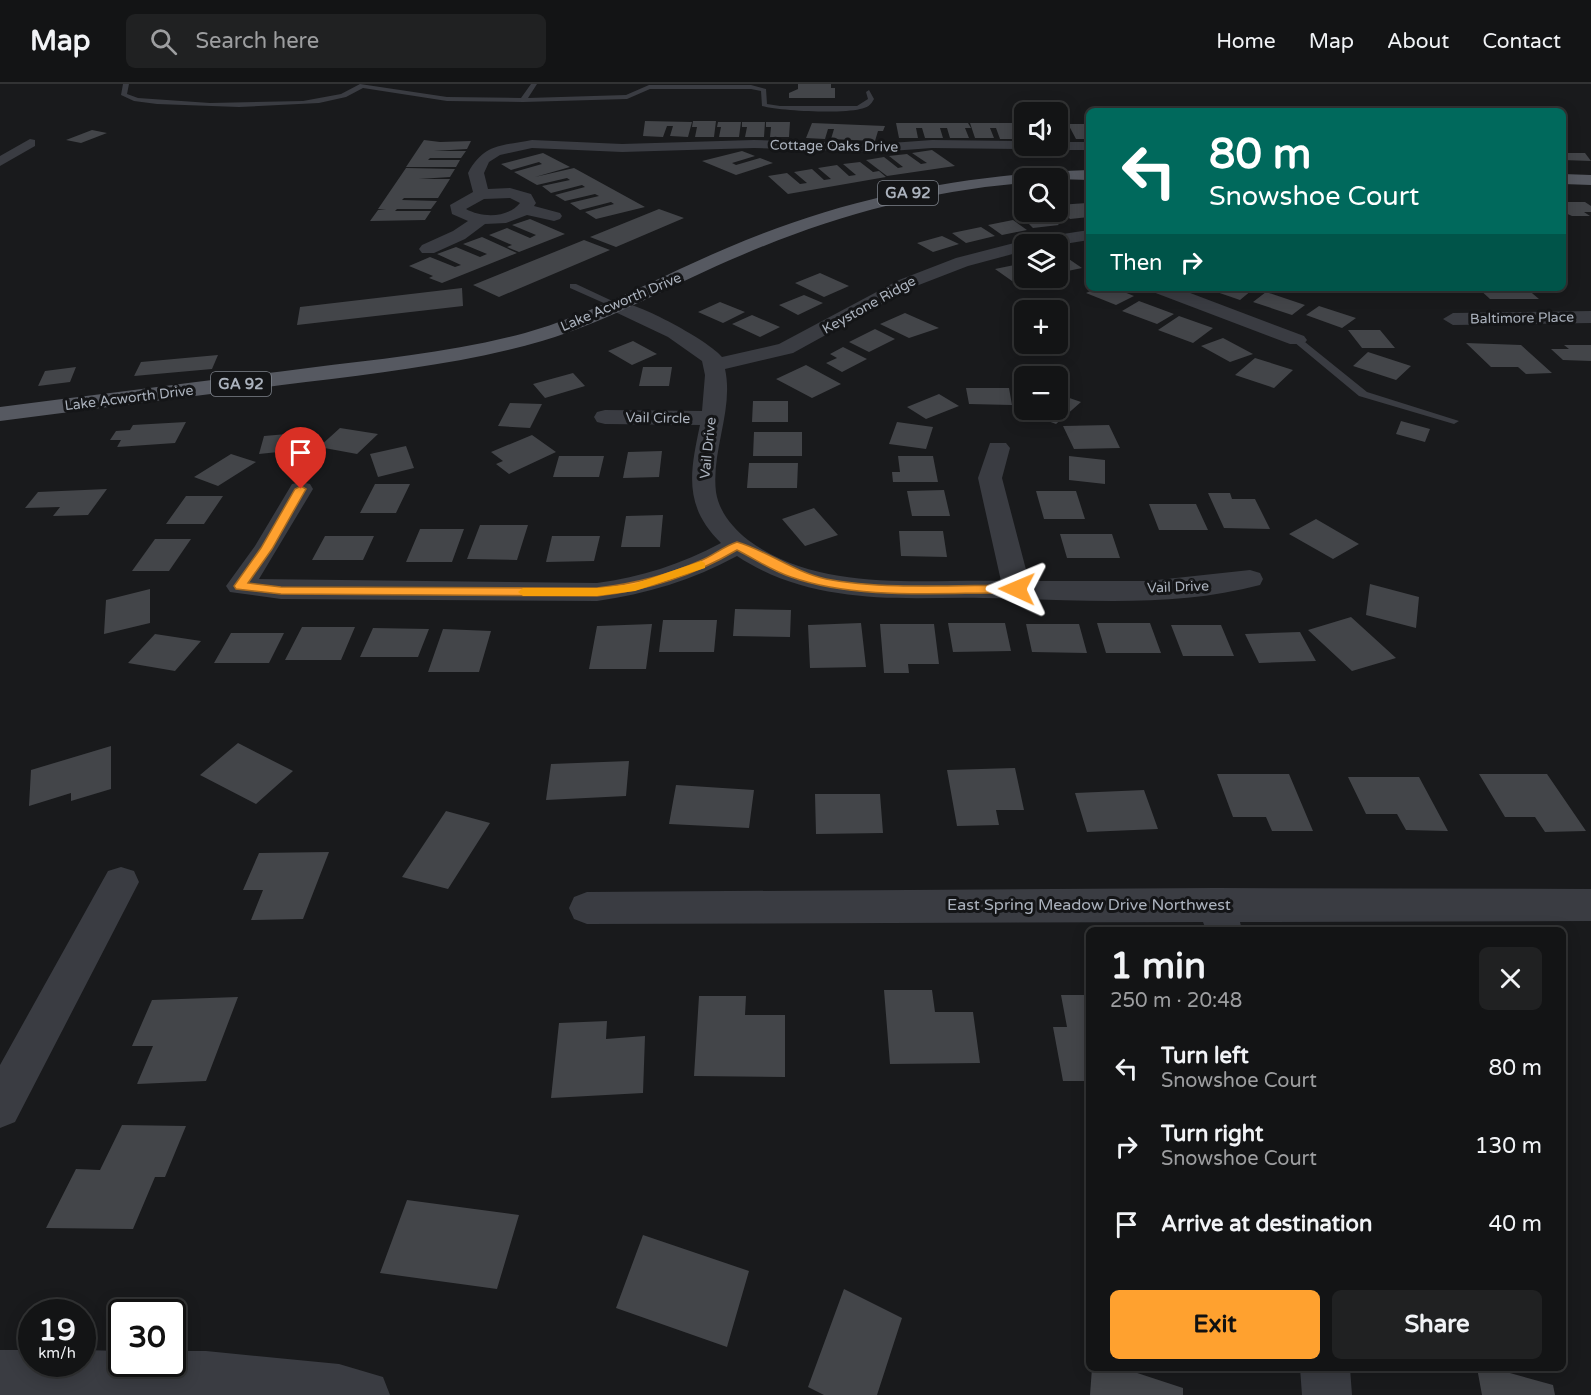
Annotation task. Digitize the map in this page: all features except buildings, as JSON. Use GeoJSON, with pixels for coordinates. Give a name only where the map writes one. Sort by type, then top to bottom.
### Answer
{"type":"FeatureCollection","features":[{"type":"Feature","properties":{"kind":"main road","name":"Lake Acworth Drive"},"geometry":{"type":"LineString","coordinates":[[0,414],[436,357],[535,337],[618,306],[736,251],[796,227],[873,202],[959,183],[1086,175]]}},
{"type":"Feature","properties":{"kind":"main road"},"geometry":{"type":"LineString","coordinates":[[1566,179],[1591,180]]}},
{"type":"Feature","properties":{"kind":"street"},"geometry":{"type":"LineString","coordinates":[[0,162],[30,143]]}},
{"type":"Feature","properties":{"kind":"street","name":"Cottage Oaks Drive"},"geometry":{"type":"LineString","coordinates":[[481,194],[476,173],[483,159],[513,147],[552,144],[622,148],[750,144],[783,156],[818,160],[849,156],[872,148],[932,144],[1014,145]]}},
{"type":"Feature","properties":{"kind":"street"},"geometry":{"type":"LineString","coordinates":[[1068,146],[1086,146]]}},
{"type":"Feature","properties":{"kind":"street"},"geometry":{"type":"LineString","coordinates":[[524,209],[528,203],[522,196],[502,192],[481,194],[462,201],[458,211],[481,219],[503,217],[524,209],[554,216]]}},
{"type":"Feature","properties":{"kind":"street"},"geometry":{"type":"LineString","coordinates":[[428,249],[459,235],[481,219]]}},
{"type":"Feature","properties":{"kind":"street"},"geometry":{"type":"LineString","coordinates":[[1068,240],[1086,238]]}},
{"type":"Feature","properties":{"kind":"street","name":"Keystone Ridge"},"geometry":{"type":"LineString","coordinates":[[714,365],[786,349],[905,284],[962,262],[1014,249]]}},
{"type":"Feature","properties":{"kind":"street"},"geometry":{"type":"LineString","coordinates":[[1168,291],[1297,340]]}},
{"type":"Feature","properties":{"kind":"street"},"geometry":{"type":"LineString","coordinates":[[618,306],[698,347],[712,358],[714,365]]}},
{"type":"Feature","properties":{"kind":"street","name":"Baltimore Place"},"geometry":{"type":"LineString","coordinates":[[1453,319],[1591,317]]}},
{"type":"Feature","properties":{"kind":"street","name":"Vail Drive"},"geometry":{"type":"LineString","coordinates":[[714,365],[717,378],[711,418],[705,493],[708,509],[723,533],[737,545],[794,574],[828,583],[871,587],[1017,589],[1202,588],[1251,579]]}},
{"type":"Feature","properties":{"kind":"street","name":"Vail Circle"},"geometry":{"type":"LineString","coordinates":[[605,417],[711,418]]}},
{"type":"Feature","properties":{"kind":"street"},"geometry":{"type":"LineString","coordinates":[[998,448],[992,463],[990,478],[1017,589]]}},
{"type":"Feature","properties":{"kind":"street"},"geometry":{"type":"LineString","coordinates":[[301,489],[266,549],[240,586],[281,590],[597,592],[635,587],[672,577],[707,563],[737,545]]}},
{"type":"Feature","properties":{"kind":"street"},"geometry":{"type":"LineString","coordinates":[[0,1107],[122,882]]}},
{"type":"Feature","properties":{"kind":"street","name":"East Spring Meadow Drive Northwest"},"geometry":{"type":"LineString","coordinates":[[587,908],[1220,917],[1591,905]]}},
{"type":"Feature","properties":{"kind":"street"},"geometry":{"type":"LineString","coordinates":[[1325,1371],[1327,1395]]}},
{"type":"Feature","properties":{"kind":"street"},"geometry":{"type":"LineString","coordinates":[[0,1375],[206,1376],[339,1389],[365,1395]]}},
{"type":"Feature","properties":{"kind":"lane"},"geometry":{"type":"LineString","coordinates":[[126,84],[124,95],[142,101],[250,104],[321,100],[364,85],[447,99],[523,100],[610,100],[627,98],[637,88],[751,87],[764,90],[764,105],[767,106],[846,109],[868,104],[871,99],[869,92]]}},
{"type":"Feature","properties":{"kind":"lane"},"geometry":{"type":"LineString","coordinates":[[523,100],[534,84]]}},
{"type":"Feature","properties":{"kind":"lane"},"geometry":{"type":"LineString","coordinates":[[573,286],[618,306]]}},
{"type":"Feature","properties":{"kind":"lane"},"geometry":{"type":"LineString","coordinates":[[1297,340],[1336,375],[1363,394],[1454,421]]}},
{"type":"Feature","properties":{"kind":"slow traffic"},"geometry":{"type":"LineString","coordinates":[[523,592],[597,592],[635,587],[672,577],[701,565]]}},
{"type":"Feature","properties":{"kind":"route"},"geometry":{"type":"LineString","coordinates":[[301,489],[286,518],[240,586],[281,590],[384,592],[597,592],[635,587],[672,577],[707,563],[737,545],[794,574],[828,583],[871,587],[1017,589]]}}]}
